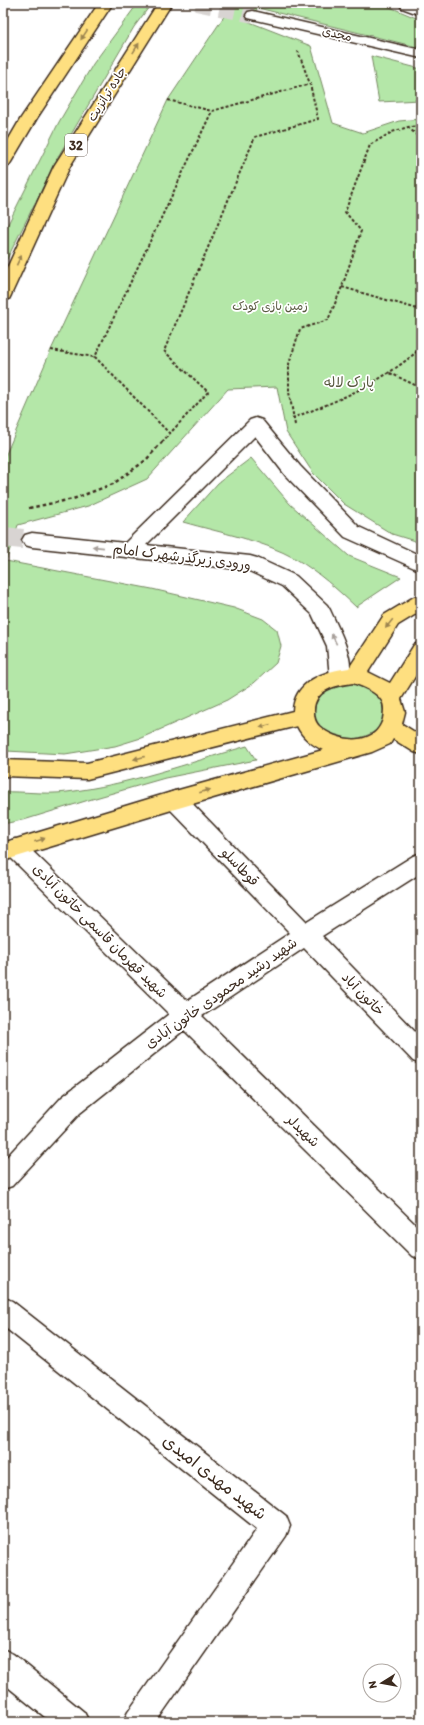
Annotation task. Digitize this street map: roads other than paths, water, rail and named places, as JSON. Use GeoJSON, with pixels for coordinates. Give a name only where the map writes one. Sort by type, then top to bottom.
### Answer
{"type":"FeatureCollection","features":[{"type":"Feature","properties":{"kind":"main road"},"geometry":{"type":"LineString","coordinates":[[3,162],[29,118],[106,3]]}},
{"type":"Feature","properties":{"kind":"main road","name":"جاده ترانزیت"},"geometry":{"type":"LineString","coordinates":[[3,295],[62,166],[165,3]]}},
{"type":"Feature","properties":{"kind":"main road"},"geometry":{"type":"LineString","coordinates":[[347,676],[391,620],[421,602]]}},
{"type":"Feature","properties":{"kind":"main road"},"geometry":{"type":"LineString","coordinates":[[391,698],[421,650]]}},
{"type":"Feature","properties":{"kind":"main road"},"geometry":{"type":"LineString","coordinates":[[6,850],[362,747],[377,742],[388,733],[394,722],[395,710],[391,698],[381,688],[347,676],[327,680],[316,686],[308,695],[303,705],[303,716],[307,726],[314,734],[324,741],[336,746],[362,747]]}},
{"type":"Feature","properties":{"kind":"main road"},"geometry":{"type":"LineString","coordinates":[[3,768],[87,771],[303,716]]}},
{"type":"Feature","properties":{"kind":"main road"},"geometry":{"type":"LineString","coordinates":[[391,728],[421,746]]}},
{"type":"Feature","properties":{"kind":"street"},"geometry":{"type":"LineString","coordinates":[[406,4],[421,11]]}},
{"type":"Feature","properties":{"kind":"street","name":"مجدی"},"geometry":{"type":"LineString","coordinates":[[254,14],[421,54]]}},
{"type":"Feature","properties":{"kind":"street"},"geometry":{"type":"LineString","coordinates":[[130,550],[256,424],[293,471],[352,532],[421,564]]}},
{"type":"Feature","properties":{"kind":"street","name":"ورودی زیرگذرشهرک امام"},"geometry":{"type":"LineString","coordinates":[[32,540],[250,563],[289,581],[320,610],[337,646],[347,676]]}},
{"type":"Feature","properties":{"kind":"street","name":"قوطاسلو"},"geometry":{"type":"LineString","coordinates":[[175,800],[305,935]]}},
{"type":"Feature","properties":{"kind":"street","name":"شهید قهرمان قاسمی خاتون آبادی"},"geometry":{"type":"LineString","coordinates":[[6,850],[185,1015]]}},
{"type":"Feature","properties":{"kind":"street","name":"شهید رشید محمودی خاتون آبادی"},"geometry":{"type":"LineString","coordinates":[[3,1178],[71,1105],[185,1015],[305,935],[421,862]]}},
{"type":"Feature","properties":{"kind":"street","name":"خاتون آباد"},"geometry":{"type":"LineString","coordinates":[[305,935],[421,1054]]}},
{"type":"Feature","properties":{"kind":"street","name":"شهیدلر"},"geometry":{"type":"LineString","coordinates":[[185,1015],[421,1247]]}},
{"type":"Feature","properties":{"kind":"street","name":"شهید مهدی امیدی"},"geometry":{"type":"LineString","coordinates":[[3,1310],[276,1526],[138,1722]]}},
{"type":"Feature","properties":{"kind":"street"},"geometry":{"type":"LineString","coordinates":[[3,1664],[74,1722]]}},
{"type":"Feature","properties":{"kind":"tunnel"},"geometry":{"type":"LineString","coordinates":[[196,3],[253,15]]}},
{"type":"Feature","properties":{"kind":"tunnel"},"geometry":{"type":"LineString","coordinates":[[3,537],[32,540]]}},
{"type":"Feature","properties":{"kind":"park label","name":"زمین بازی کودک"},"geometry":{"type":"Point","coordinates":[270,306]}},
{"type":"Feature","properties":{"kind":"park label","name":"پارک لاله"},"geometry":{"type":"Point","coordinates":[349,382]}}]}
